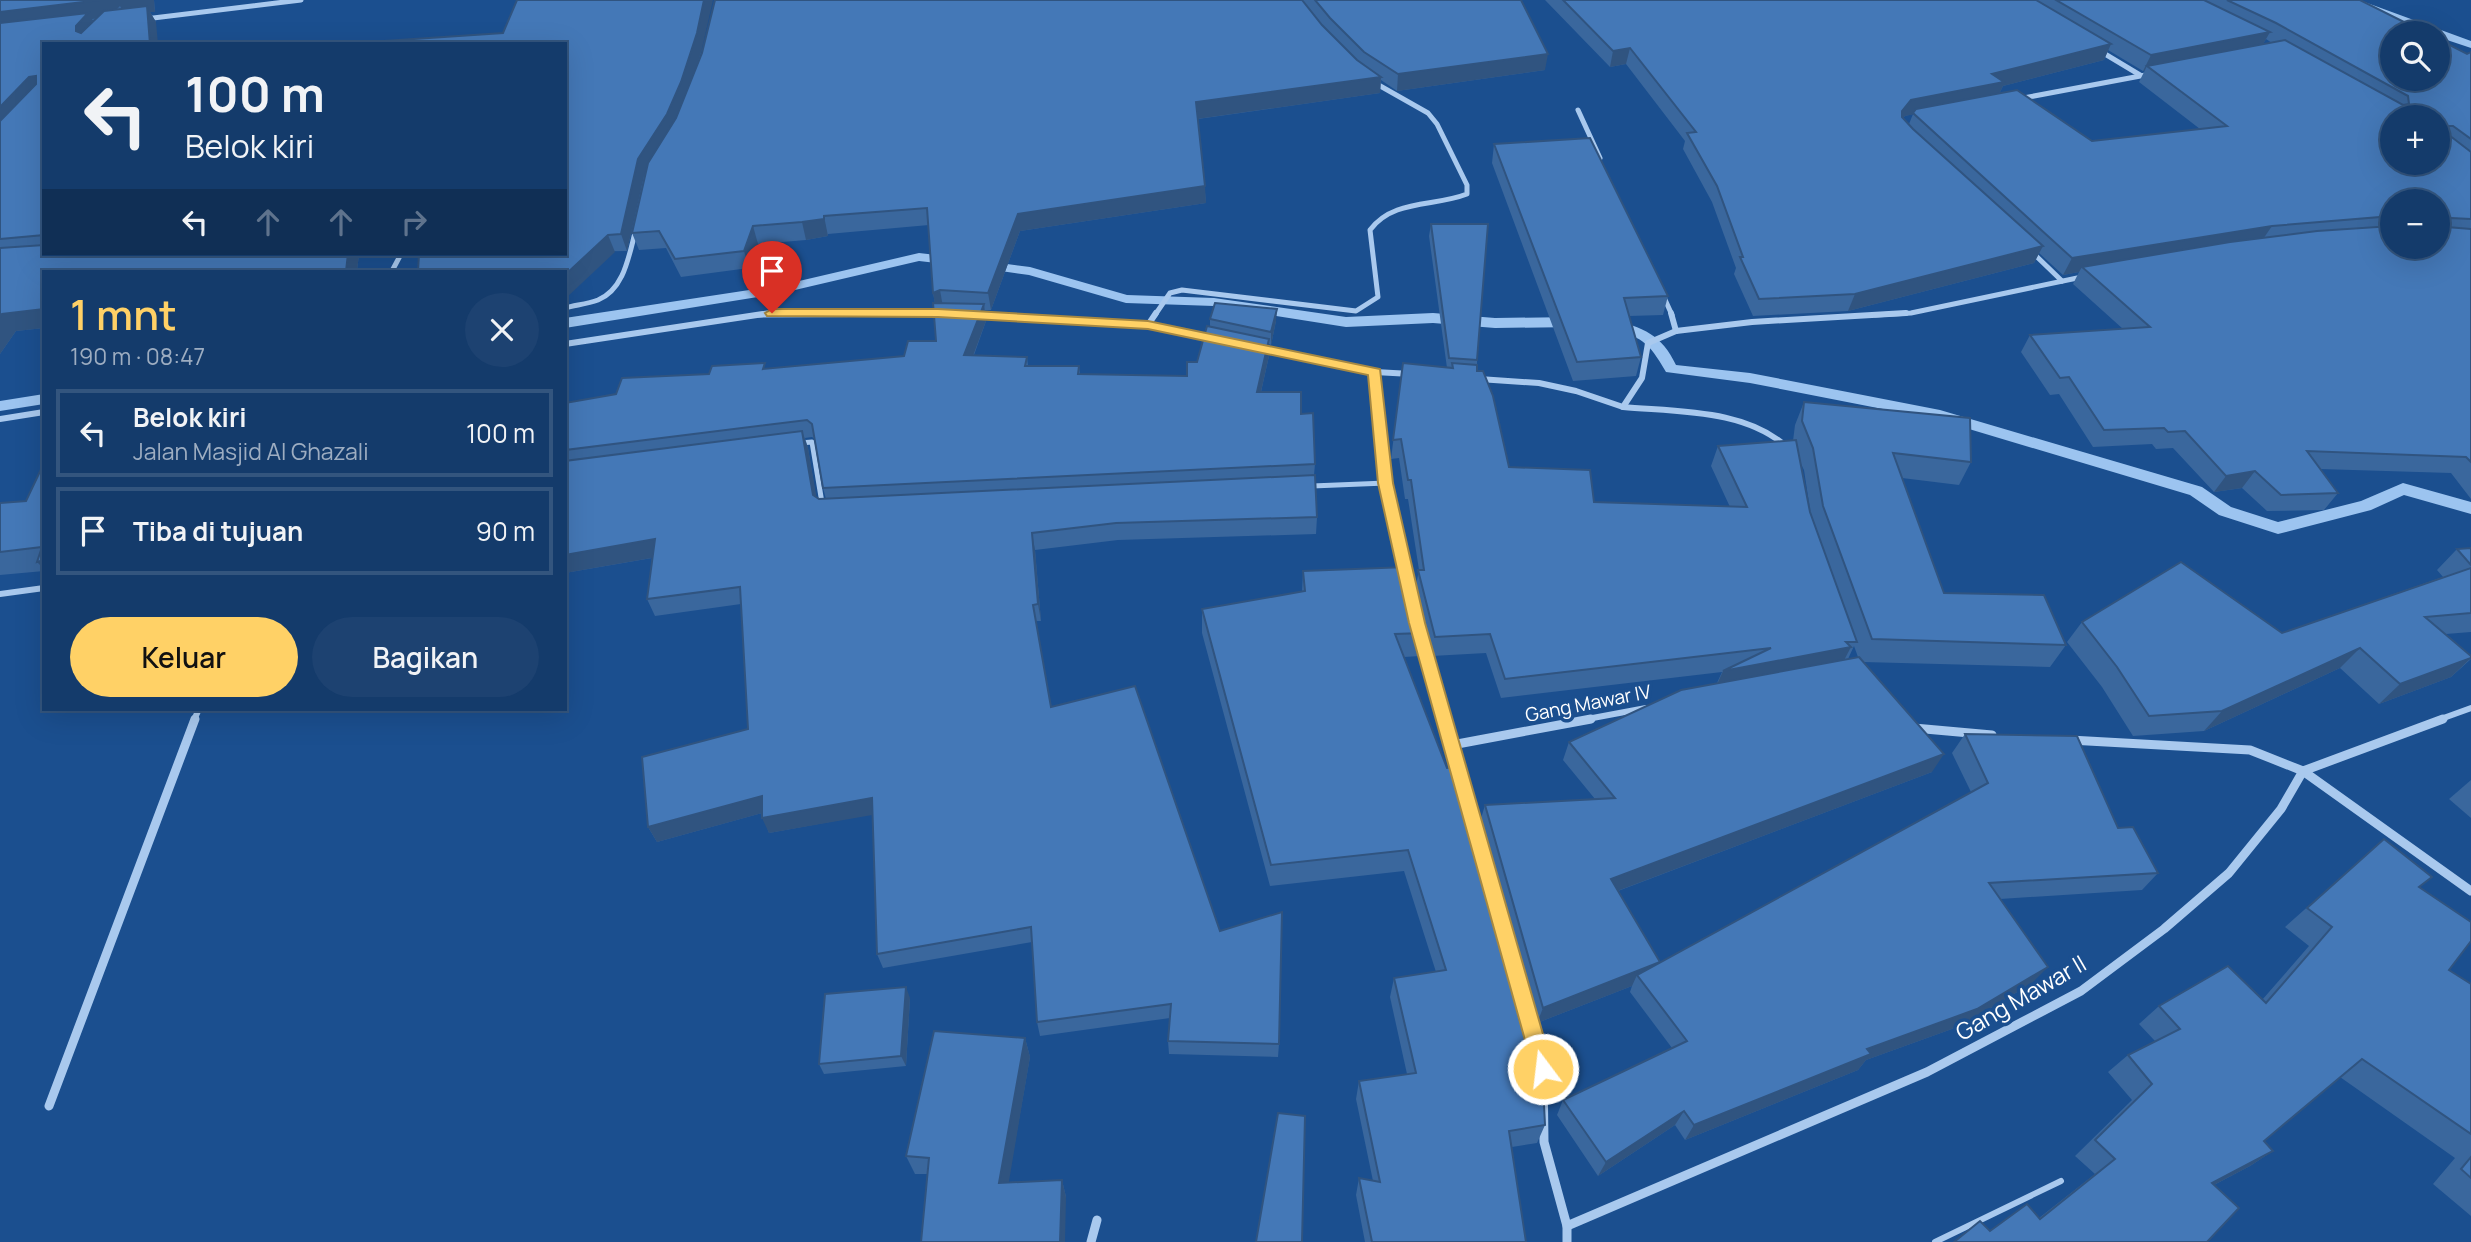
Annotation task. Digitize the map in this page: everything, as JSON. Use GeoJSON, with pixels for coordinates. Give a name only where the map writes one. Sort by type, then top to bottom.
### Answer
{"type":"FeatureCollection","features":[{"type":"Feature","properties":{"kind":"street"},"geometry":{"type":"LineString","coordinates":[[138,20],[301,0]]}},
{"type":"Feature","properties":{"kind":"street"},"geometry":{"type":"LineString","coordinates":[[2095,48],[2141,76]]}},
{"type":"Feature","properties":{"kind":"street"},"geometry":{"type":"LineString","coordinates":[[2015,100],[2154,73]]}},
{"type":"Feature","properties":{"kind":"street"},"geometry":{"type":"LineString","coordinates":[[1148,325],[1170,293],[1182,290],[1356,311],[1378,297],[1370,230],[1384,214],[1436,201],[1455,200],[1467,194],[1468,185],[1437,124],[1428,113],[1367,77]]}},
{"type":"Feature","properties":{"kind":"street"},"geometry":{"type":"LineString","coordinates":[[1578,110],[1601,161]]}},
{"type":"Feature","properties":{"kind":"street"},"geometry":{"type":"LineString","coordinates":[[567,308],[598,300],[613,291],[627,262],[637,225]]}},
{"type":"Feature","properties":{"kind":"street"},"geometry":{"type":"LineString","coordinates":[[2024,245],[2062,281]]}},
{"type":"Feature","properties":{"kind":"street"},"geometry":{"type":"LineString","coordinates":[[1623,407],[1642,378],[1648,343],[1676,331],[1780,320],[1911,313],[2088,276]]}},
{"type":"Feature","properties":{"kind":"street"},"geometry":{"type":"LineString","coordinates":[[1661,290],[1668,302],[1676,331]]}},
{"type":"Feature","properties":{"kind":"street"},"geometry":{"type":"LineString","coordinates":[[567,344],[772,313],[951,314]]}},
{"type":"Feature","properties":{"kind":"street"},"geometry":{"type":"LineString","coordinates":[[964,315],[1148,325],[1223,340]]}},
{"type":"Feature","properties":{"kind":"street"},"geometry":{"type":"LineString","coordinates":[[1248,345],[1375,372],[1416,374]]}},
{"type":"Feature","properties":{"kind":"street"},"geometry":{"type":"LineString","coordinates":[[1375,372],[1385,483],[1408,585]]}},
{"type":"Feature","properties":{"kind":"street"},"geometry":{"type":"LineString","coordinates":[[1471,378],[1539,383],[1577,391],[1623,407],[1717,418],[1756,426],[1782,439],[1794,455]]}},
{"type":"Feature","properties":{"kind":"street"},"geometry":{"type":"LineString","coordinates":[[0,419],[42,412]]}},
{"type":"Feature","properties":{"kind":"street"},"geometry":{"type":"LineString","coordinates":[[0,594],[42,589]]}},
{"type":"Feature","properties":{"kind":"street"},"geometry":{"type":"LineString","coordinates":[[1417,623],[1474,821]]}},
{"type":"Feature","properties":{"kind":"street","name":"Gang Mawar IV"},"geometry":{"type":"LineString","coordinates":[[1452,745],[1653,707]]}},
{"type":"Feature","properties":{"kind":"street"},"geometry":{"type":"LineString","coordinates":[[2303,771],[2471,708]]}},
{"type":"Feature","properties":{"kind":"street"},"geometry":{"type":"LineString","coordinates":[[48,1106],[198,711]]}},
{"type":"Feature","properties":{"kind":"street"},"geometry":{"type":"LineString","coordinates":[[1905,723],[1916,730],[1996,735]]}},
{"type":"Feature","properties":{"kind":"street"},"geometry":{"type":"LineString","coordinates":[[2061,739],[2250,750],[2303,771],[2471,891]]}},
{"type":"Feature","properties":{"kind":"street","name":"Gang Mawar II"},"geometry":{"type":"LineString","coordinates":[[1567,1226],[1927,1072],[2081,991],[2164,929],[2229,873],[2281,809],[2303,771]]}},
{"type":"Feature","properties":{"kind":"street"},"geometry":{"type":"LineString","coordinates":[[1525,1004],[1543,1069],[1544,1142],[1567,1226],[1567,1242]]}},
{"type":"Feature","properties":{"kind":"street"},"geometry":{"type":"LineString","coordinates":[[1091,1242],[1097,1220]]}},
{"type":"Feature","properties":{"kind":"lane"},"geometry":{"type":"LineString","coordinates":[[798,444],[812,442],[824,511]]}},
{"type":"Feature","properties":{"kind":"lane"},"geometry":{"type":"LineString","coordinates":[[1303,487],[1385,483]]}},
{"type":"Feature","properties":{"kind":"lane"},"geometry":{"type":"LineString","coordinates":[[1935,1242],[2061,1181]]}},
{"type":"Feature","properties":{"kind":"building"},"geometry":{"type":"Polygon","coordinates":[[[0,0],[100,0],[0,12],[0,0]]]}},
{"type":"Feature","properties":{"kind":"building"},"geometry":{"type":"Polygon","coordinates":[[[517,0],[704,0],[697,33],[681,82],[667,114],[638,159],[621,234],[608,235],[567,273],[567,270],[418,270],[419,256],[567,256],[567,42],[369,42],[503,33],[517,0]]]}},
{"type":"Feature","properties":{"kind":"building"},"geometry":{"type":"Polygon","coordinates":[[[715,0],[1302,0],[1322,25],[1357,60],[1381,77],[1196,102],[1205,186],[1018,214],[988,293],[940,290],[933,293],[927,208],[824,216],[824,219],[753,226],[744,251],[675,259],[659,231],[632,233],[648,163],[676,118],[702,53],[715,0]]]}},
{"type":"Feature","properties":{"kind":"building"},"geometry":{"type":"Polygon","coordinates":[[[1315,0],[1521,0],[1548,54],[1398,74],[1364,52],[1315,0]]]}},
{"type":"Feature","properties":{"kind":"building"},"geometry":{"type":"Polygon","coordinates":[[[1563,0],[2036,0],[2111,44],[1992,74],[2004,82],[1911,100],[1902,111],[1902,117],[1913,129],[2043,246],[1855,294],[1759,299],[1740,257],[1743,257],[1717,186],[1687,133],[1696,132],[1630,48],[1613,51],[1563,0]]]}},
{"type":"Feature","properties":{"kind":"building"},"geometry":{"type":"Polygon","coordinates":[[[2056,0],[2204,0],[2270,32],[2151,55],[2056,0]]]}},
{"type":"Feature","properties":{"kind":"building"},"geometry":{"type":"Polygon","coordinates":[[[2227,0],[2360,0],[2402,21],[2380,21],[2380,81],[2276,23],[2227,0]]]}},
{"type":"Feature","properties":{"kind":"building"},"geometry":{"type":"Polygon","coordinates":[[[147,6],[150,42],[42,42],[42,235],[0,239],[0,121],[36,84],[36,76],[29,77],[0,107],[0,23],[88,13],[76,26],[76,31],[81,33],[104,11],[147,6]]]}},
{"type":"Feature","properties":{"kind":"building"},"geometry":{"type":"Polygon","coordinates":[[[2285,40],[2403,105],[2380,105],[2380,175],[2450,175],[2450,136],[2471,152],[2471,219],[2450,219],[2450,189],[2380,189],[2380,217],[2272,226],[2072,258],[1913,113],[1916,109],[2017,90],[2092,141],[2227,126],[2147,66],[2285,40]]]}},
{"type":"Feature","properties":{"kind":"building"},"geometry":{"type":"Polygon","coordinates":[[[2450,45],[2467,54],[2471,52],[2471,139],[2450,126],[2450,105],[2403,105],[2409,104],[2408,96],[2399,91],[2450,91],[2450,45]]]}},
{"type":"Feature","properties":{"kind":"building"},"geometry":{"type":"Polygon","coordinates":[[[1590,138],[1668,296],[1624,298],[1641,357],[1577,362],[1494,144],[1590,138]]]}},
{"type":"Feature","properties":{"kind":"building"},"geometry":{"type":"Polygon","coordinates":[[[1431,224],[1488,224],[1477,360],[1449,358],[1431,224]]]}},
{"type":"Feature","properties":{"kind":"building"},"geometry":{"type":"Polygon","coordinates":[[[2380,227],[2380,259],[2450,259],[2450,227],[2471,229],[2471,462],[2466,457],[2307,451],[2338,493],[2281,495],[2255,471],[2226,476],[2185,431],[2168,432],[2164,428],[2104,430],[2069,377],[2060,378],[2030,335],[2150,327],[2082,267],[2230,242],[2317,231],[2380,227]]]}},
{"type":"Feature","properties":{"kind":"building"},"geometry":{"type":"Polygon","coordinates":[[[42,245],[42,256],[348,256],[346,270],[42,270],[42,309],[2,314],[0,317],[0,248],[42,245]]]}},
{"type":"Feature","properties":{"kind":"building"},"geometry":{"type":"Polygon","coordinates":[[[933,303],[984,304],[964,355],[1027,357],[1025,366],[1079,366],[1078,374],[1187,376],[1187,362],[1197,362],[1207,326],[1269,339],[1257,392],[1301,392],[1301,414],[1313,413],[1315,464],[823,488],[812,424],[807,420],[567,450],[567,403],[616,394],[622,378],[709,374],[712,366],[765,363],[763,369],[904,356],[908,341],[936,341],[933,303]]]}},
{"type":"Feature","properties":{"kind":"building"},"geometry":{"type":"Polygon","coordinates":[[[1215,303],[1277,309],[1271,332],[1210,319],[1215,303]]]}},
{"type":"Feature","properties":{"kind":"building"},"geometry":{"type":"Polygon","coordinates":[[[1403,363],[1453,368],[1452,363],[1477,365],[1477,371],[1483,371],[1493,396],[1509,467],[1590,470],[1594,502],[1747,507],[1718,446],[1796,440],[1810,512],[1857,642],[1846,642],[1851,647],[1723,671],[1771,648],[1505,679],[1490,634],[1435,637],[1418,570],[1424,570],[1411,480],[1408,480],[1401,439],[1393,440],[1403,363]]]}},
{"type":"Feature","properties":{"kind":"building"},"geometry":{"type":"Polygon","coordinates":[[[1804,402],[1970,418],[1971,462],[1893,453],[1944,593],[2044,595],[2066,645],[1872,639],[1823,506],[1813,448],[1802,421],[1804,402]]]}},
{"type":"Feature","properties":{"kind":"building"},"geometry":{"type":"Polygon","coordinates":[[[802,431],[813,495],[819,499],[1315,475],[1317,517],[1116,523],[1032,533],[1038,604],[1033,605],[1051,707],[1135,686],[1220,931],[1282,912],[1279,1044],[1168,1041],[1171,1004],[1037,1022],[1031,927],[877,954],[872,798],[762,818],[762,796],[648,827],[642,757],[748,729],[740,587],[647,599],[655,539],[567,555],[567,461],[802,431]]]}},
{"type":"Feature","properties":{"kind":"building"},"geometry":{"type":"Polygon","coordinates":[[[42,467],[42,547],[0,552],[0,503],[26,501],[42,467]]]}},
{"type":"Feature","properties":{"kind":"building"},"geometry":{"type":"Polygon","coordinates":[[[42,547],[42,561],[37,562],[42,547]]]}},
{"type":"Feature","properties":{"kind":"building"},"geometry":{"type":"Polygon","coordinates":[[[2471,548],[2471,565],[2457,549],[2471,548]]]}},
{"type":"Feature","properties":{"kind":"building"},"geometry":{"type":"Polygon","coordinates":[[[2181,562],[2282,633],[2471,568],[2471,613],[2425,617],[2471,658],[2400,684],[2360,648],[2222,711],[2149,716],[2117,667],[2082,622],[2181,562]]]}},
{"type":"Feature","properties":{"kind":"building"},"geometry":{"type":"Polygon","coordinates":[[[1407,567],[1424,633],[1395,634],[1447,768],[1457,767],[1466,801],[1471,801],[1531,1009],[1518,1014],[1544,1105],[1545,1125],[1509,1131],[1526,1242],[1372,1242],[1359,1178],[1380,1182],[1359,1081],[1416,1073],[1394,978],[1446,970],[1408,850],[1271,865],[1202,609],[1305,591],[1303,571],[1407,567]]]}},
{"type":"Feature","properties":{"kind":"building"},"geometry":{"type":"Polygon","coordinates":[[[1859,657],[1944,754],[1611,879],[1660,962],[1543,1008],[1485,805],[1615,798],[1569,742],[1681,690],[1859,657]]]}},
{"type":"Feature","properties":{"kind":"building"},"geometry":{"type":"Polygon","coordinates":[[[1965,734],[2077,736],[2118,828],[2133,827],[2158,873],[1989,883],[2048,967],[1977,1009],[1867,1049],[1871,1054],[1694,1125],[1684,1111],[1606,1162],[1563,1100],[1687,1041],[1637,975],[1988,783],[1965,734]]]}},
{"type":"Feature","properties":{"kind":"building"},"geometry":{"type":"Polygon","coordinates":[[[2384,839],[2432,877],[2419,887],[2471,922],[2471,941],[2449,970],[2471,984],[2471,1134],[2362,1059],[2264,1141],[2273,1151],[2212,1183],[2239,1208],[2207,1242],[1954,1242],[1980,1221],[1990,1231],[2027,1204],[2040,1219],[2115,1159],[2095,1140],[2152,1084],[2128,1055],[2180,1029],[2159,1006],[2228,966],[2266,1003],[2332,927],[2307,908],[2384,839]]]}},
{"type":"Feature","properties":{"kind":"building"},"geometry":{"type":"Polygon","coordinates":[[[906,987],[901,1056],[819,1064],[825,994],[906,987]]]}},
{"type":"Feature","properties":{"kind":"building"},"geometry":{"type":"Polygon","coordinates":[[[934,1031],[1025,1038],[999,1183],[1062,1180],[1060,1242],[921,1242],[929,1158],[906,1156],[934,1031]]]}},
{"type":"Feature","properties":{"kind":"building"},"geometry":{"type":"Polygon","coordinates":[[[1278,1113],[1305,1116],[1302,1242],[1256,1242],[1278,1113]]]}},
{"type":"Feature","properties":{"kind":"building"},"geometry":{"type":"Polygon","coordinates":[[[2471,1157],[2471,1178],[2461,1169],[2471,1157]]]}},
{"type":"Feature","properties":{"kind":"waterway"},"geometry":{"type":"LineString","coordinates":[[2349,0],[2471,45]]}},
{"type":"Feature","properties":{"kind":"waterway"},"geometry":{"type":"LineString","coordinates":[[567,323],[782,289],[919,257],[954,261]]}},
{"type":"Feature","properties":{"kind":"waterway"},"geometry":{"type":"LineString","coordinates":[[985,265],[1030,271],[1126,299],[1214,302],[1346,322],[1433,318],[1495,323],[1574,322]]}},
{"type":"Feature","properties":{"kind":"waterway"},"geometry":{"type":"LineString","coordinates":[[1612,325],[1649,337],[1660,349],[1671,369],[1750,378],[1940,415],[2196,491],[2225,511],[2278,528],[2365,506],[2403,489],[2471,508]]}},
{"type":"Feature","properties":{"kind":"waterway"},"geometry":{"type":"LineString","coordinates":[[0,406],[42,399]]}},
{"type":"Feature","properties":{"kind":"route"},"geometry":{"type":"LineString","coordinates":[[772,313],[938,313],[1148,325],[1375,372],[1385,483],[1417,623],[1543,1069]]}}]}
